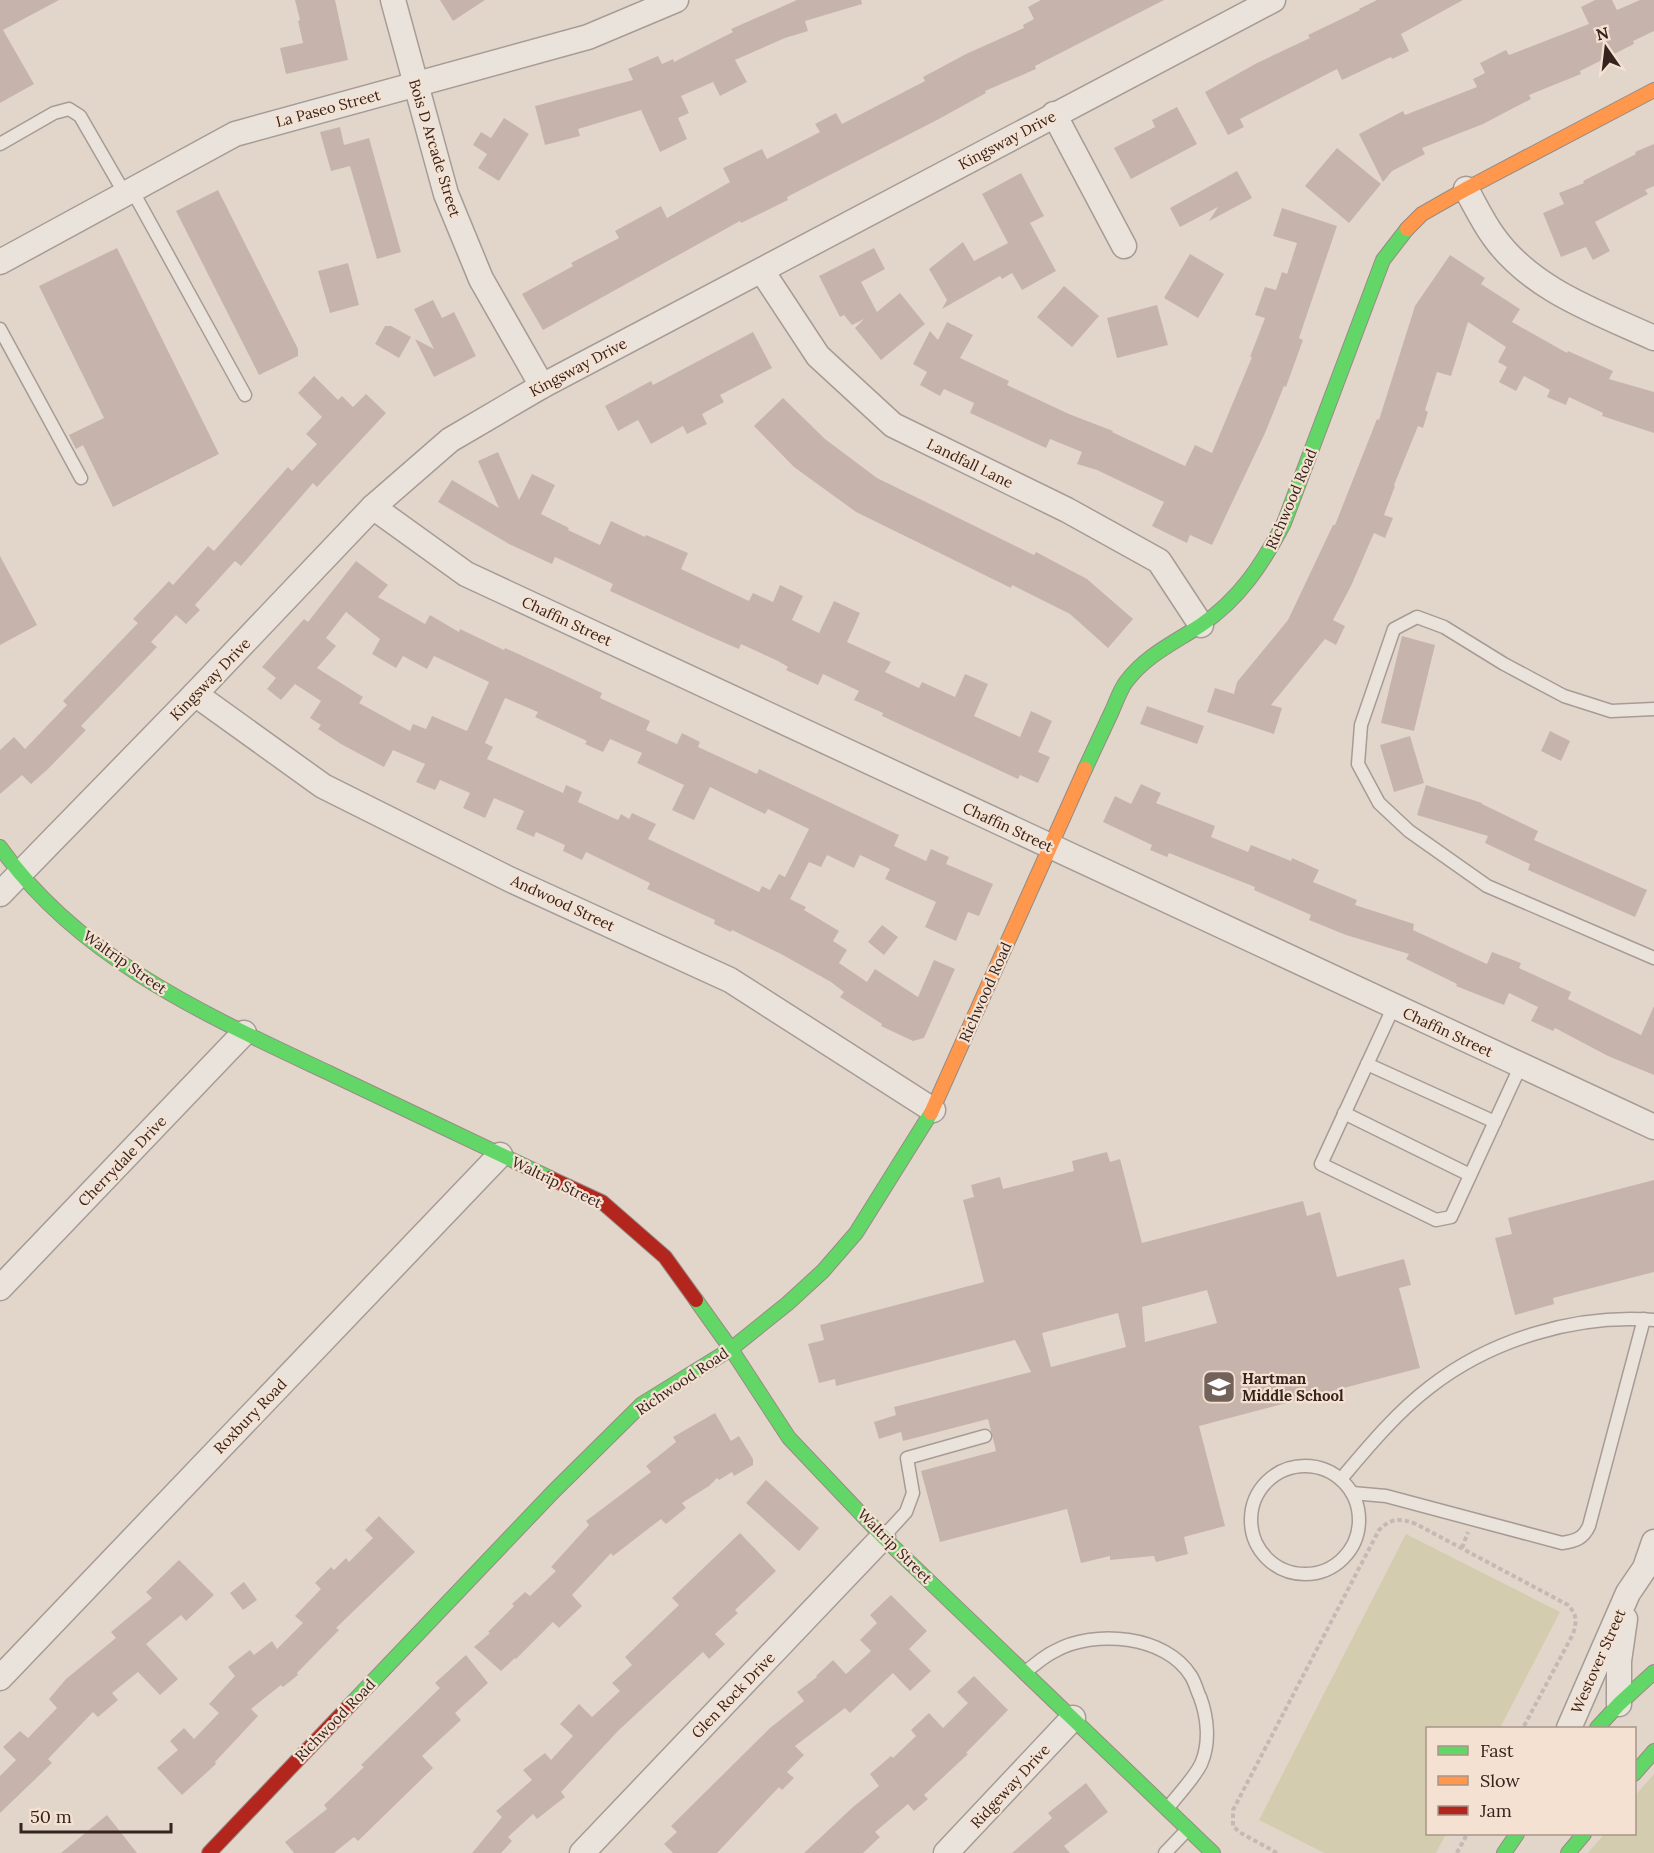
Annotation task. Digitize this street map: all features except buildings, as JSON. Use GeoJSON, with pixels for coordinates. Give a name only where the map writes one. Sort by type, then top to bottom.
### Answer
{"type":"FeatureCollection","features":[{"type":"Feature","properties":{"kind":"street","name":"Bois D Arcade Street"},"geometry":{"type":"LineString","coordinates":[[393,0],[446,194],[477,269],[542,386]]}},
{"type":"Feature","properties":{"kind":"street","name":"La Paseo Street"},"geometry":{"type":"LineString","coordinates":[[0,262],[235,134],[588,37],[676,0]]}},
{"type":"Feature","properties":{"kind":"street","name":"Kingsway Drive"},"geometry":{"type":"LineString","coordinates":[[0,894],[373,507],[450,440],[542,386],[1274,0]]}},
{"type":"Feature","properties":{"kind":"street","name":"Richwood Road"},"geometry":{"type":"LineString","coordinates":[[209,1853],[553,1491],[642,1404],[731,1349],[787,1304],[823,1271],[856,1233],[879,1200],[933,1110],[1049,846],[1125,683],[1148,658],[1201,625],[1226,606],[1245,586],[1267,555],[1280,531],[1383,260],[1399,237],[1422,214],[1654,90]]}},
{"type":"Feature","properties":{"kind":"street"},"geometry":{"type":"LineString","coordinates":[[1054,114],[1124,246]]}},
{"type":"Feature","properties":{"kind":"street"},"geometry":{"type":"LineString","coordinates":[[1466,189],[1494,237],[1517,263],[1566,298],[1654,338]]}},
{"type":"Feature","properties":{"kind":"street","name":"Landfall Lane"},"geometry":{"type":"LineString","coordinates":[[762,271],[818,356],[893,426],[1067,510],[1159,561],[1201,625]]}},
{"type":"Feature","properties":{"kind":"street","name":"Chaffin Street"},"geometry":{"type":"LineString","coordinates":[[373,507],[466,574],[1654,1127]]}},
{"type":"Feature","properties":{"kind":"street","name":"Andwood Street"},"geometry":{"type":"LineString","coordinates":[[195,694],[322,786],[509,879],[730,980],[933,1110]]}},
{"type":"Feature","properties":{"kind":"street","name":"Waltrip Street"},"geometry":{"type":"LineString","coordinates":[[0,847],[19,874],[56,911],[100,948],[158,988],[244,1034],[602,1202],[665,1257],[731,1349],[789,1438],[884,1537],[1213,1853]]}},
{"type":"Feature","properties":{"kind":"street","name":"Cherrydale Drive"},"geometry":{"type":"LineString","coordinates":[[0,1288],[244,1034]]}},
{"type":"Feature","properties":{"kind":"street","name":"Roxbury Road"},"geometry":{"type":"LineString","coordinates":[[0,1678],[500,1155]]}},
{"type":"Feature","properties":{"kind":"street","name":"Glen Rock Drive"},"geometry":{"type":"LineString","coordinates":[[582,1853],[884,1537]]}},
{"type":"Feature","properties":{"kind":"street","name":"Westover Street"},"geometry":{"type":"LineString","coordinates":[[1569,1727],[1628,1593],[1645,1568],[1654,1542]]}},
{"type":"Feature","properties":{"kind":"street","name":"Westover Street"},"geometry":{"type":"LineString","coordinates":[[1620,1713],[1619,1661],[1628,1593]]}},
{"type":"Feature","properties":{"kind":"street"},"geometry":{"type":"LineString","coordinates":[[1599,1727],[1620,1713],[1654,1672]]}},
{"type":"Feature","properties":{"kind":"street","name":"Ridgeway Drive"},"geometry":{"type":"LineString","coordinates":[[946,1853],[1073,1718]]}},
{"type":"Feature","properties":{"kind":"street"},"geometry":{"type":"LineString","coordinates":[[1636,1773],[1654,1751]]}},
{"type":"Feature","properties":{"kind":"street"},"geometry":{"type":"LineString","coordinates":[[1504,1853],[1516,1835]]}},
{"type":"Feature","properties":{"kind":"street"},"geometry":{"type":"LineString","coordinates":[[1569,1851],[1574,1835]]}},
{"type":"Feature","properties":{"kind":"street"},"geometry":{"type":"LineString","coordinates":[[1569,1851],[1582,1835]]}},
{"type":"Feature","properties":{"kind":"lane"},"geometry":{"type":"LineString","coordinates":[[0,144],[54,113],[69,109],[80,116],[128,192],[245,395]]}},
{"type":"Feature","properties":{"kind":"lane"},"geometry":{"type":"LineString","coordinates":[[0,329],[81,478]]}},
{"type":"Feature","properties":{"kind":"lane"},"geometry":{"type":"LineString","coordinates":[[1654,709],[1611,711],[1564,696],[1504,664],[1444,627],[1418,617],[1394,629],[1361,725],[1358,764],[1379,803],[1386,810],[1409,831],[1487,886],[1654,958]]}},
{"type":"Feature","properties":{"kind":"lane"},"geometry":{"type":"LineString","coordinates":[[1394,1006],[1320,1164],[1436,1220],[1451,1217],[1521,1065]]}},
{"type":"Feature","properties":{"kind":"lane"},"geometry":{"type":"LineString","coordinates":[[1367,1064],[1495,1122]]}},
{"type":"Feature","properties":{"kind":"lane"},"geometry":{"type":"LineString","coordinates":[[1344,1113],[1470,1175]]}},
{"type":"Feature","properties":{"kind":"lane"},"geometry":{"type":"LineString","coordinates":[[1341,1479],[1380,1432],[1429,1388],[1477,1358],[1516,1340],[1549,1329],[1619,1319],[1649,1320],[1585,1535],[1575,1541],[1562,1543],[1386,1496],[1352,1492]]}},
{"type":"Feature","properties":{"kind":"lane"},"geometry":{"type":"LineString","coordinates":[[884,1537],[906,1512],[913,1493],[907,1458],[985,1436]]}},
{"type":"Feature","properties":{"kind":"lane"},"geometry":{"type":"LineString","coordinates":[[1310,1466],[1326,1470],[1341,1479],[1352,1492],[1358,1508],[1359,1525],[1355,1542],[1346,1556],[1333,1567],[1317,1573],[1300,1574],[1283,1570],[1269,1561],[1258,1548],[1252,1532],[1251,1515],[1255,1499],[1264,1484],[1277,1473],[1293,1467],[1310,1466]]}},
{"type":"Feature","properties":{"kind":"lane"},"geometry":{"type":"LineString","coordinates":[[1025,1671],[1055,1650],[1072,1644],[1117,1638],[1141,1641],[1162,1650],[1180,1664],[1191,1676],[1202,1704],[1207,1727],[1206,1749],[1201,1765],[1167,1809]]}},
{"type":"Feature","properties":{"kind":"lane"},"geometry":{"type":"LineString","coordinates":[[1165,1853],[1188,1829]]}},
{"type":"Feature","properties":{"kind":"path"},"geometry":{"type":"LineString","coordinates":[[1277,1853],[1239,1832],[1233,1826],[1233,1810],[1379,1530],[1387,1522],[1403,1520],[1416,1524],[1568,1605],[1575,1612],[1576,1623],[1573,1634],[1524,1727]]}},
{"type":"Feature","properties":{"kind":"path"},"geometry":{"type":"LineString","coordinates":[[1457,1853],[1466,1835]]}},
{"type":"Feature","properties":{"kind":"shaded area"},"geometry":{"type":"Polygon","coordinates":[[[1406,1534],[1560,1612],[1501,1727],[1426,1727],[1426,1835],[1445,1835],[1436,1853],[1324,1853],[1259,1820],[1406,1534]]]}},
{"type":"Feature","properties":{"kind":"shaded area"},"geometry":{"type":"Polygon","coordinates":[[[1654,1774],[1654,1853],[1588,1853],[1603,1835],[1636,1835],[1636,1795],[1654,1774]]]}},
{"type":"Feature","properties":{"kind":"traffic: fast"},"geometry":{"type":"LineString","coordinates":[[1085,769],[1126,682],[1151,657],[1215,615],[1239,592],[1268,552],[1284,523],[1383,260],[1407,229]]}},
{"type":"Feature","properties":{"kind":"traffic: fast"},"geometry":{"type":"LineString","coordinates":[[0,847],[32,887],[68,922],[107,953],[149,981],[238,1029],[550,1178]]}},
{"type":"Feature","properties":{"kind":"traffic: fast"},"geometry":{"type":"LineString","coordinates":[[351,1704],[553,1492],[642,1404],[731,1349],[787,1304],[823,1271],[856,1233],[931,1113]]}},
{"type":"Feature","properties":{"kind":"traffic: fast"},"geometry":{"type":"LineString","coordinates":[[696,1300],[789,1438],[883,1537],[1213,1853]]}},
{"type":"Feature","properties":{"kind":"traffic: fast"},"geometry":{"type":"LineString","coordinates":[[1598,1727],[1654,1672]]}},
{"type":"Feature","properties":{"kind":"traffic: fast"},"geometry":{"type":"LineString","coordinates":[[1636,1772],[1654,1751]]}},
{"type":"Feature","properties":{"kind":"traffic: fast"},"geometry":{"type":"LineString","coordinates":[[1504,1853],[1516,1835]]}},
{"type":"Feature","properties":{"kind":"traffic: fast"},"geometry":{"type":"LineString","coordinates":[[1568,1853],[1583,1835]]}},
{"type":"Feature","properties":{"kind":"traffic: slow"},"geometry":{"type":"LineString","coordinates":[[1407,229],[1422,214],[1466,189],[1654,90]]}},
{"type":"Feature","properties":{"kind":"traffic: slow"},"geometry":{"type":"LineString","coordinates":[[931,1113],[1085,769]]}},
{"type":"Feature","properties":{"kind":"traffic: jam"},"geometry":{"type":"LineString","coordinates":[[550,1178],[602,1202],[665,1257],[696,1300]]}},
{"type":"Feature","properties":{"kind":"traffic: jam"},"geometry":{"type":"LineString","coordinates":[[209,1853],[351,1704]]}},
{"type":"Feature","properties":{"kind":"place","name":"Hartman Middle School"},"geometry":{"type":"Point","coordinates":[1219,1387]}}]}
